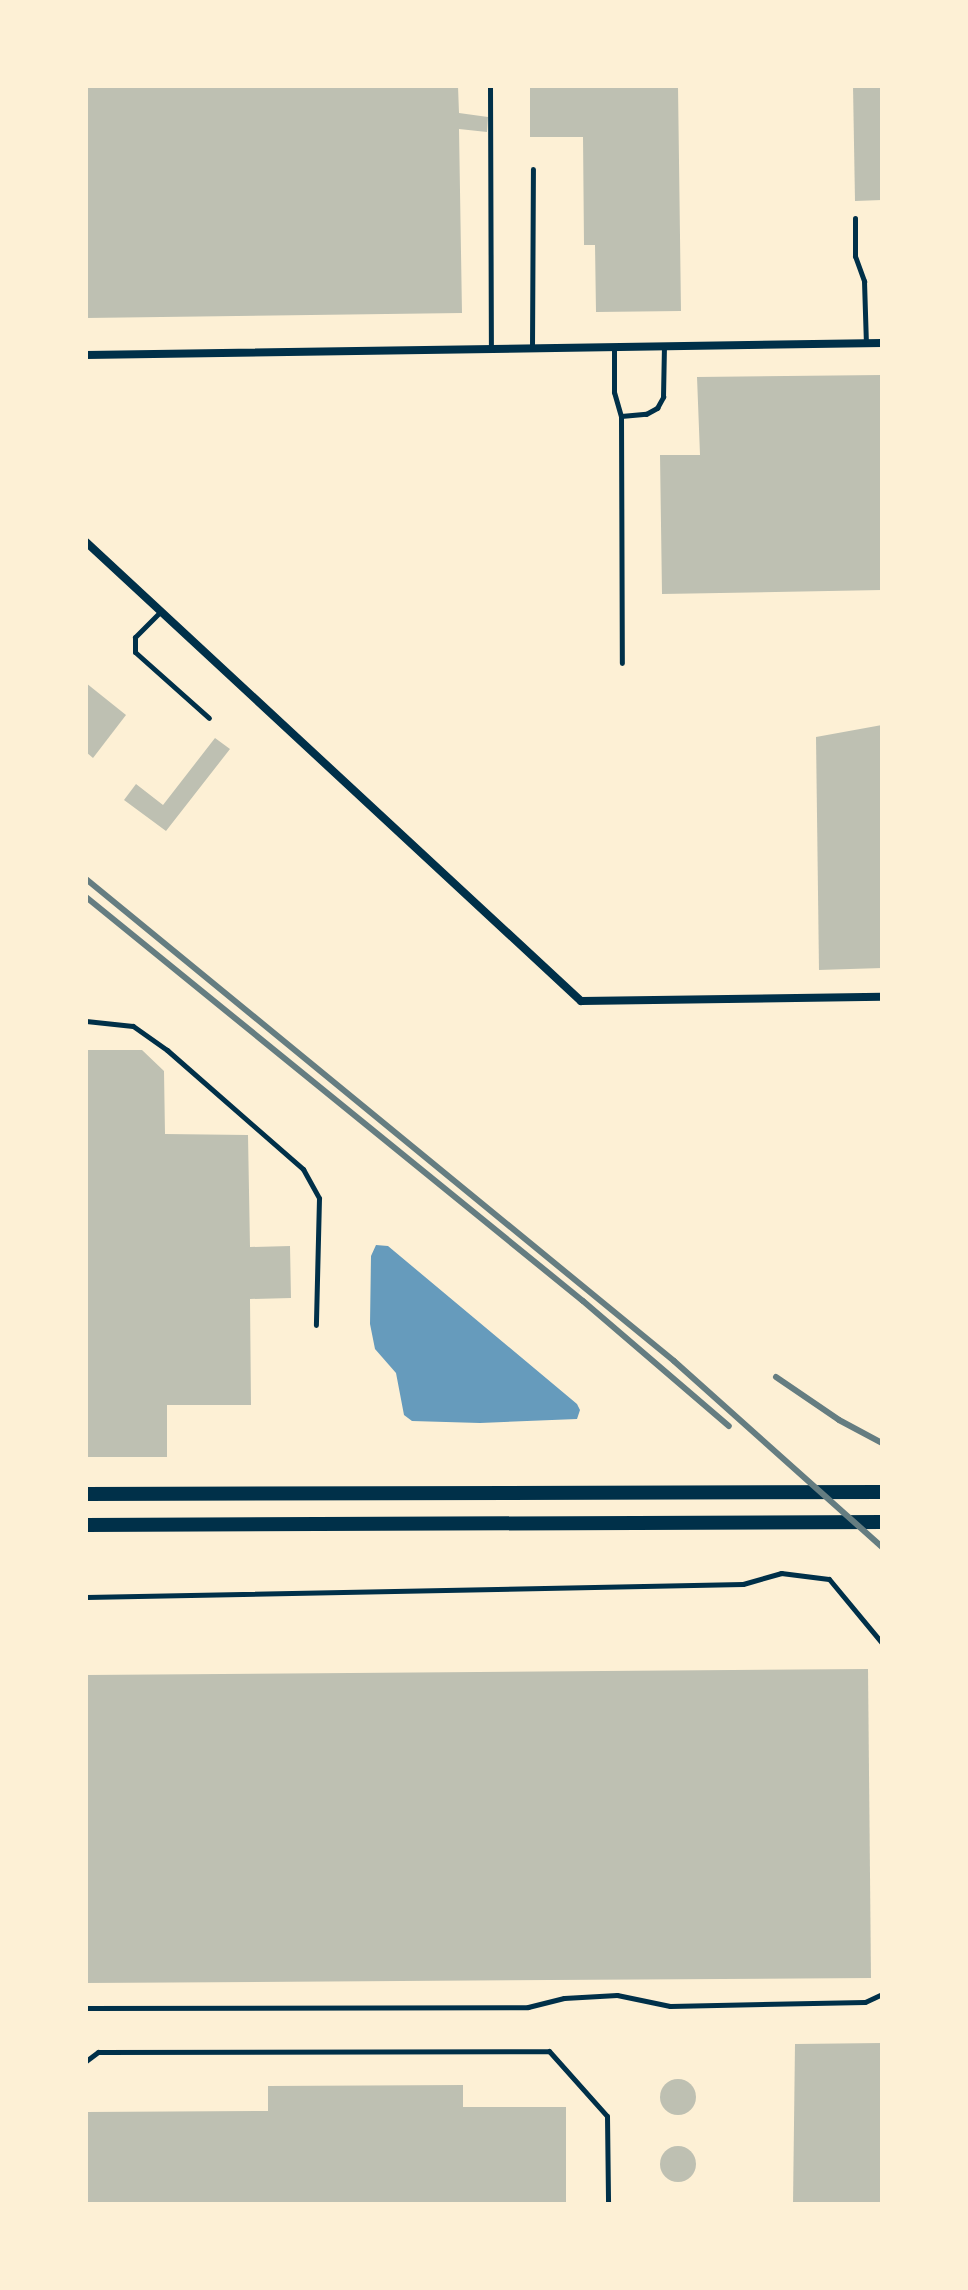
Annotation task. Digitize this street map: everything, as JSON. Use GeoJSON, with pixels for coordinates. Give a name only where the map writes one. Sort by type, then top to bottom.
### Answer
{"type":"FeatureCollection","features":[{"type":"Feature","properties":{"kind":"main road"},"geometry":{"type":"LineString","coordinates":[[92,1494],[882,1492]]}},
{"type":"Feature","properties":{"kind":"main road"},"geometry":{"type":"LineString","coordinates":[[87,1525],[882,1522]]}},
{"type":"Feature","properties":{"kind":"street"},"geometry":{"type":"LineString","coordinates":[[86,355],[882,343]]}},
{"type":"Feature","properties":{"kind":"street"},"geometry":{"type":"LineString","coordinates":[[86,542],[581,1001],[882,997]]}},
{"type":"Feature","properties":{"kind":"lane"},"geometry":{"type":"LineString","coordinates":[[490,86],[491,349]]}},
{"type":"Feature","properties":{"kind":"lane"},"geometry":{"type":"LineString","coordinates":[[532,349],[533,169]]}},
{"type":"Feature","properties":{"kind":"lane"},"geometry":{"type":"LineString","coordinates":[[855,218],[855,256],[864,281],[866,344]]}},
{"type":"Feature","properties":{"kind":"lane"},"geometry":{"type":"LineString","coordinates":[[621,416],[646,414],[657,408],[663,397],[664,347]]}},
{"type":"Feature","properties":{"kind":"lane"},"geometry":{"type":"LineString","coordinates":[[614,348],[614,392],[621,416],[622,663]]}},
{"type":"Feature","properties":{"kind":"lane"},"geometry":{"type":"LineString","coordinates":[[161,611],[135,637],[135,652],[209,718]]}},
{"type":"Feature","properties":{"kind":"lane"},"geometry":{"type":"LineString","coordinates":[[86,1021],[133,1026],[167,1050],[303,1169],[319,1198],[316,1325]]}},
{"type":"Feature","properties":{"kind":"lane"},"geometry":{"type":"LineString","coordinates":[[86,1597],[743,1584],[781,1573],[829,1579],[882,1643]]}},
{"type":"Feature","properties":{"kind":"lane"},"geometry":{"type":"LineString","coordinates":[[86,2008],[528,2007],[564,1998],[617,1995],[670,2006],[865,2002],[882,1994]]}},
{"type":"Feature","properties":{"kind":"lane"},"geometry":{"type":"LineString","coordinates":[[86,2061],[98,2052],[549,2051],[607,2116],[608,2204]]}},
{"type":"Feature","properties":{"kind":"water"},"geometry":{"type":"Polygon","coordinates":[[[376,1245],[388,1246],[577,1404],[580,1410],[577,1419],[480,1423],[412,1421],[404,1415],[396,1373],[375,1349],[370,1324],[371,1256],[376,1245]]]}},
{"type":"Feature","properties":{"kind":"building"},"geometry":{"type":"Polygon","coordinates":[[[86,86],[458,86],[459,113],[488,117],[487,132],[459,129],[462,313],[86,318],[86,86]]]}},
{"type":"Feature","properties":{"kind":"building"},"geometry":{"type":"Polygon","coordinates":[[[530,86],[678,86],[681,311],[596,312],[595,245],[584,245],[583,137],[530,137],[530,86]]]}},
{"type":"Feature","properties":{"kind":"building"},"geometry":{"type":"Polygon","coordinates":[[[853,86],[882,86],[882,200],[855,201],[853,86]]]}},
{"type":"Feature","properties":{"kind":"building"},"geometry":{"type":"Polygon","coordinates":[[[882,375],[882,590],[662,594],[660,455],[700,455],[697,377],[882,375]]]}},
{"type":"Feature","properties":{"kind":"building"},"geometry":{"type":"Polygon","coordinates":[[[86,683],[126,715],[93,758],[86,752],[86,683]]]}},
{"type":"Feature","properties":{"kind":"building"},"geometry":{"type":"Polygon","coordinates":[[[882,725],[882,968],[819,970],[816,737],[882,725]]]}},
{"type":"Feature","properties":{"kind":"building"},"geometry":{"type":"Polygon","coordinates":[[[215,738],[230,749],[166,831],[124,800],[136,784],[163,805],[215,738]]]}},
{"type":"Feature","properties":{"kind":"building"},"geometry":{"type":"Polygon","coordinates":[[[86,1050],[142,1050],[164,1071],[165,1134],[248,1135],[250,1247],[290,1246],[291,1298],[250,1299],[251,1405],[167,1405],[167,1457],[86,1457],[86,1050]]]}},
{"type":"Feature","properties":{"kind":"building"},"geometry":{"type":"Polygon","coordinates":[[[868,1669],[871,1978],[86,1983],[86,1675],[868,1669]]]}},
{"type":"Feature","properties":{"kind":"building"},"geometry":{"type":"Polygon","coordinates":[[[882,2043],[882,2204],[793,2204],[795,2044],[882,2043]]]}},
{"type":"Feature","properties":{"kind":"building"},"geometry":{"type":"Polygon","coordinates":[[[678,2079],[691,2084],[696,2097],[691,2110],[678,2115],[665,2110],[660,2097],[665,2084],[678,2079]]]}},
{"type":"Feature","properties":{"kind":"building"},"geometry":{"type":"Polygon","coordinates":[[[463,2085],[463,2107],[566,2107],[566,2204],[86,2204],[86,2112],[268,2111],[268,2086],[463,2085]]]}},
{"type":"Feature","properties":{"kind":"building"},"geometry":{"type":"Polygon","coordinates":[[[678,2146],[691,2151],[696,2164],[691,2177],[678,2182],[665,2177],[660,2164],[665,2151],[678,2146]]]}},
{"type":"Feature","properties":{"kind":"railway"},"geometry":{"type":"LineString","coordinates":[[86,879],[674,1361],[882,1547]]}},
{"type":"Feature","properties":{"kind":"railway"},"geometry":{"type":"LineString","coordinates":[[86,897],[583,1301],[729,1426]]}},
{"type":"Feature","properties":{"kind":"railway"},"geometry":{"type":"LineString","coordinates":[[776,1377],[839,1420],[882,1443]]}}]}
